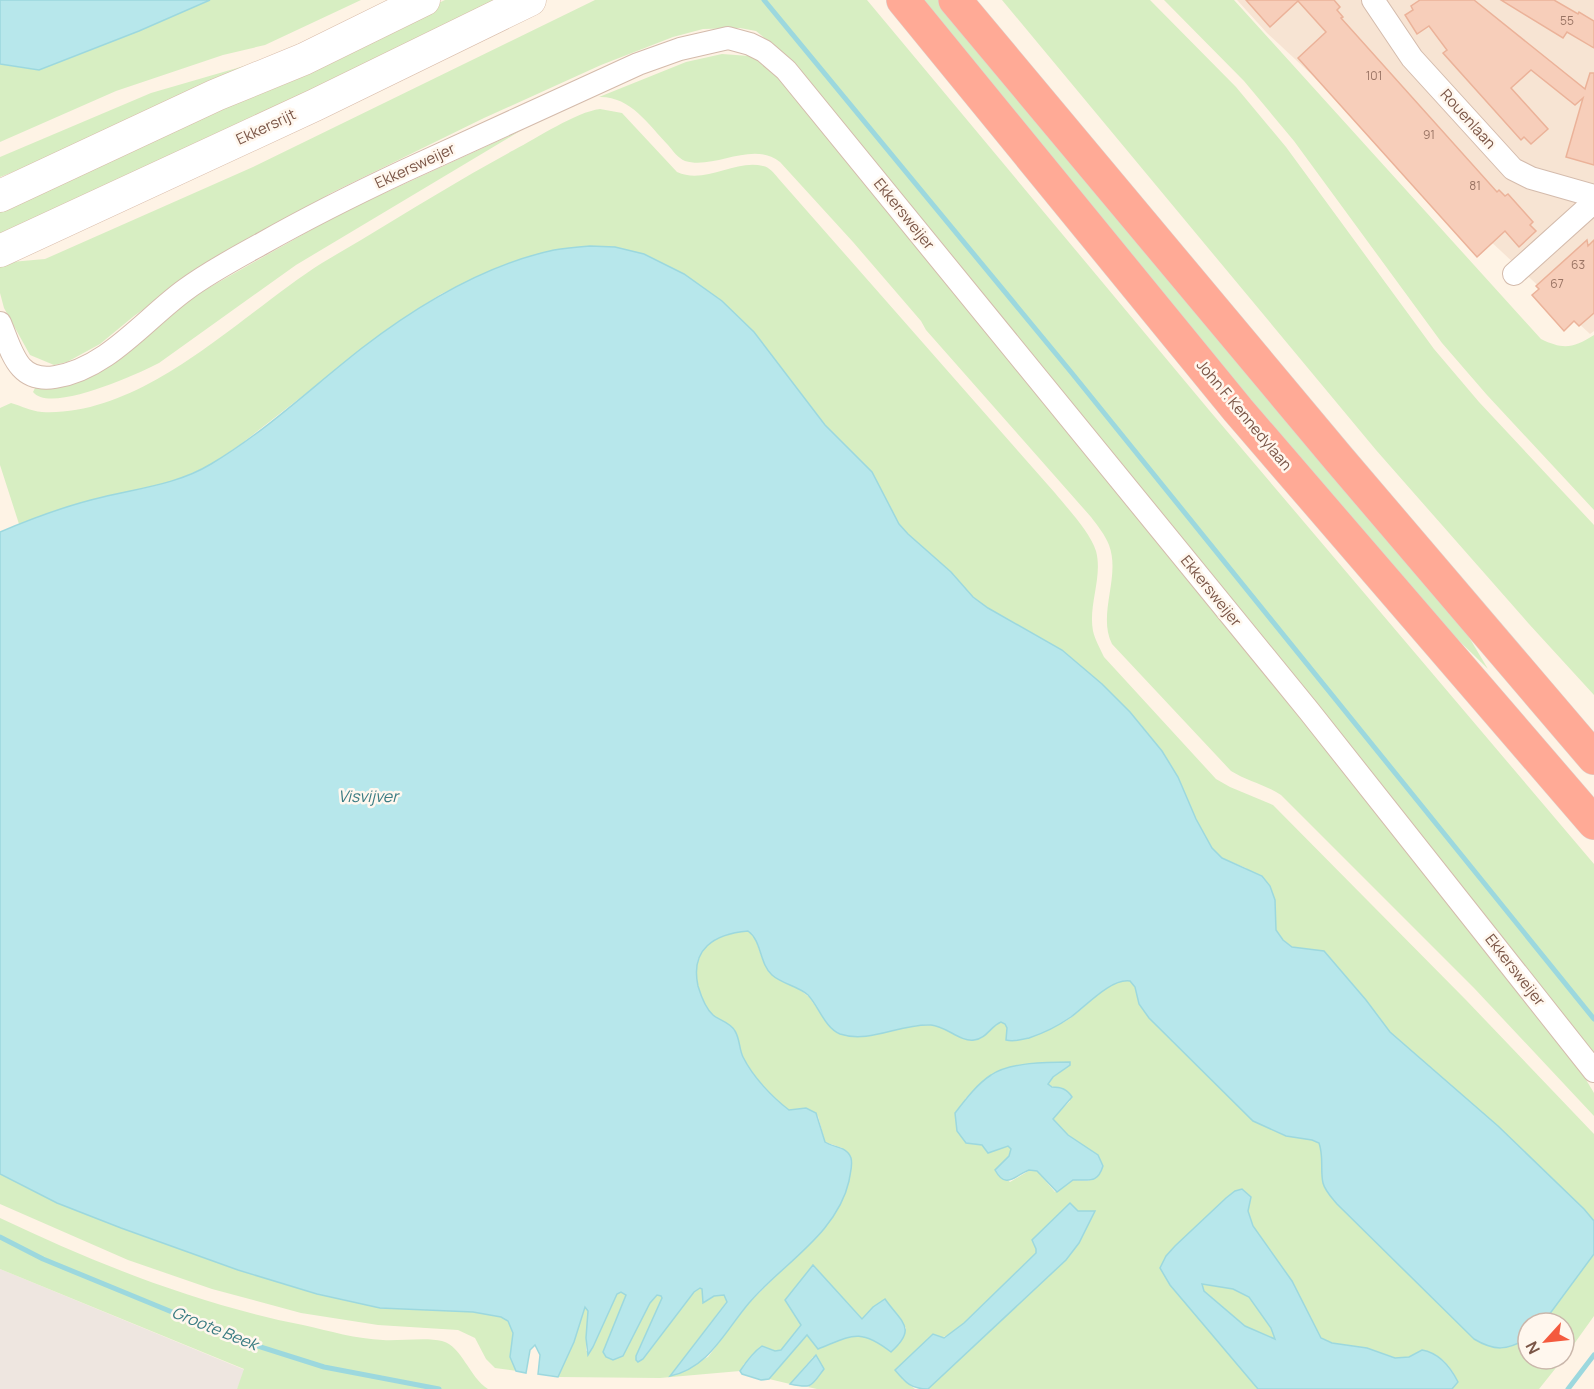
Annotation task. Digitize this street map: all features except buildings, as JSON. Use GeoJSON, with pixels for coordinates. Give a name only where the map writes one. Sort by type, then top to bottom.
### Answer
{"type":"FeatureCollection","features":[{"type":"Feature","properties":{"kind":"highway","name":"John F. Kennedylaan"},"geometry":{"type":"LineString","coordinates":[[903,0],[1238,410],[1594,823]]}},
{"type":"Feature","properties":{"kind":"highway"},"geometry":{"type":"LineString","coordinates":[[955,0],[1338,458],[1594,758]]}},
{"type":"Feature","properties":{"kind":"highway"},"geometry":{"type":"LineString","coordinates":[[1338,458],[1594,723]]}},
{"type":"Feature","properties":{"kind":"main road"},"geometry":{"type":"LineString","coordinates":[[0,196],[216,95],[304,59],[424,0]]}},
{"type":"Feature","properties":{"kind":"main road","name":"Ekkersrijt"},"geometry":{"type":"LineString","coordinates":[[0,251],[315,105],[530,0]]}},
{"type":"Feature","properties":{"kind":"street","name":"Rouenlaan"},"geometry":{"type":"LineString","coordinates":[[1373,0],[1412,58],[1513,169],[1531,178],[1594,196]]}},
{"type":"Feature","properties":{"kind":"street","name":"Ekkersweijer"},"geometry":{"type":"LineString","coordinates":[[0,323],[18,365],[34,377],[54,377],[77,371],[108,353],[184,291],[210,273],[333,204],[638,64],[680,49],[728,38],[750,44],[764,51],[786,70],[801,88],[1309,711],[1594,1071]]}},
{"type":"Feature","properties":{"kind":"street"},"geometry":{"type":"LineString","coordinates":[[1514,274],[1594,202]]}},
{"type":"Feature","properties":{"kind":"shaded area"},"geometry":{"type":"Polygon","coordinates":[[[1237,0],[1594,0],[1594,331],[1590,334],[1267,33],[1237,0]]]}},
{"type":"Feature","properties":{"kind":"shaded area"},"geometry":{"type":"Polygon","coordinates":[[[0,1269],[245,1370],[237,1389],[0,1389],[0,1269]]]}},
{"type":"Feature","properties":{"kind":"green space"},"geometry":{"type":"Polygon","coordinates":[[[210,0],[361,0],[265,45],[223,55],[116,91],[0,142],[0,64],[39,70],[210,0]]]}},
{"type":"Feature","properties":{"kind":"green space"},"geometry":{"type":"Polygon","coordinates":[[[445,0],[511,0],[0,241],[0,203],[327,56],[445,0]]]}},
{"type":"Feature","properties":{"kind":"green space"},"geometry":{"type":"Polygon","coordinates":[[[595,0],[867,0],[1209,410],[1594,864],[1594,1055],[773,45],[756,31],[740,28],[703,29],[673,37],[601,65],[484,118],[331,193],[175,287],[100,344],[67,362],[54,365],[30,355],[4,308],[0,293],[0,263],[45,259],[253,167],[595,0]]]}},
{"type":"Feature","properties":{"kind":"green space"},"geometry":{"type":"Polygon","coordinates":[[[919,0],[939,0],[1454,612],[1488,669],[1444,626],[1237,386],[919,0]]]}},
{"type":"Feature","properties":{"kind":"green space"},"geometry":{"type":"Polygon","coordinates":[[[1002,0],[1150,0],[1236,87],[1286,147],[1434,349],[1479,402],[1594,525],[1594,695],[1376,450],[1002,0]]]}},
{"type":"Feature","properties":{"kind":"green space"},"geometry":{"type":"Polygon","coordinates":[[[1164,0],[1234,0],[1541,339],[1556,345],[1568,346],[1580,343],[1594,335],[1594,510],[1442,343],[1294,141],[1244,81],[1164,0]]]}},
{"type":"Feature","properties":{"kind":"green space"},"geometry":{"type":"Polygon","coordinates":[[[722,54],[749,56],[769,65],[952,283],[1573,1058],[1594,1093],[1594,1116],[1474,988],[1281,795],[1231,771],[1112,644],[1107,620],[1112,557],[1109,545],[1101,531],[926,330],[921,321],[853,242],[780,162],[769,156],[758,154],[746,154],[709,162],[685,161],[646,120],[629,106],[610,98],[599,97],[686,62],[722,54]]]}},
{"type":"Feature","properties":{"kind":"green space"},"geometry":{"type":"Polygon","coordinates":[[[261,61],[46,159],[0,177],[0,157],[151,93],[261,61]]]}},
{"type":"Feature","properties":{"kind":"green space"},"geometry":{"type":"Polygon","coordinates":[[[600,109],[622,113],[677,172],[698,176],[752,165],[765,167],[775,174],[1084,529],[1093,544],[1098,561],[1092,621],[1094,634],[1104,657],[1216,779],[1273,805],[1466,1000],[1594,1134],[1594,1221],[1498,1126],[1390,1032],[1324,951],[1292,947],[1283,940],[1276,930],[1275,900],[1246,868],[1222,858],[1212,848],[1196,819],[1178,777],[1162,751],[1130,712],[1102,684],[1062,650],[973,597],[951,572],[899,524],[872,472],[825,425],[754,332],[722,301],[684,274],[644,254],[615,247],[590,246],[554,250],[489,272],[441,294],[396,323],[241,444],[210,465],[172,482],[103,497],[19,524],[0,465],[0,408],[11,403],[42,412],[80,409],[118,398],[154,381],[190,359],[322,263],[456,183],[568,120],[600,109]]]}},
{"type":"Feature","properties":{"kind":"green space"},"geometry":{"type":"Polygon","coordinates":[[[520,131],[296,265],[159,363],[114,383],[75,395],[42,398],[33,392],[36,386],[339,214],[520,131]]]}},
{"type":"Feature","properties":{"kind":"green space"},"geometry":{"type":"Polygon","coordinates":[[[748,931],[755,938],[763,961],[809,997],[830,1027],[933,1025],[975,1038],[984,1036],[1001,1022],[1007,1028],[1059,1024],[1076,1014],[1111,985],[1120,981],[1130,981],[1135,987],[1139,1004],[1149,1018],[1253,1121],[1286,1136],[1319,1143],[1323,1183],[1331,1197],[1474,1339],[1488,1346],[1501,1348],[1516,1344],[1516,1371],[1553,1371],[1539,1389],[1452,1389],[1458,1382],[1452,1370],[1439,1357],[1428,1352],[1422,1350],[1409,1357],[1396,1358],[1367,1348],[1332,1343],[1321,1338],[1292,1281],[1253,1226],[1248,1211],[1251,1197],[1235,1191],[1166,1256],[1224,1347],[1258,1389],[928,1389],[1066,1260],[1079,1243],[1095,1211],[1078,1211],[1070,1204],[1032,1240],[1036,1253],[964,1323],[952,1333],[941,1338],[902,1379],[915,1389],[817,1389],[808,1387],[812,1384],[813,1357],[790,1384],[769,1379],[808,1334],[818,1349],[855,1336],[871,1339],[891,1352],[906,1328],[895,1313],[873,1307],[862,1319],[813,1265],[785,1300],[802,1325],[781,1350],[771,1349],[744,1364],[740,1371],[660,1378],[558,1377],[574,1342],[583,1310],[587,1308],[588,1311],[586,1351],[593,1347],[617,1294],[622,1292],[626,1294],[620,1311],[623,1356],[650,1303],[657,1295],[662,1298],[643,1359],[694,1292],[700,1288],[703,1289],[703,1302],[714,1296],[725,1295],[727,1301],[671,1375],[708,1357],[749,1303],[823,1230],[840,1205],[847,1188],[842,1148],[825,1142],[818,1116],[806,1108],[789,1110],[757,1079],[742,1054],[737,1034],[733,1028],[713,1015],[704,1002],[696,973],[698,962],[707,945],[725,936],[748,931]],[[1064,1062],[1017,1065],[991,1075],[965,1099],[968,1143],[982,1145],[988,1153],[1008,1146],[1011,1149],[1009,1156],[995,1170],[1010,1182],[1030,1170],[1037,1171],[1055,1192],[1073,1180],[1089,1181],[1098,1155],[1068,1135],[1052,1119],[1070,1101],[1069,1092],[1048,1084],[1053,1077],[1070,1065],[1064,1062]]]}},
{"type":"Feature","properties":{"kind":"green space"},"geometry":{"type":"Polygon","coordinates":[[[0,1174],[57,1203],[238,1270],[317,1294],[380,1308],[473,1312],[502,1317],[508,1321],[513,1333],[510,1357],[517,1371],[495,1368],[486,1359],[475,1338],[458,1330],[378,1325],[301,1313],[212,1289],[128,1260],[0,1204],[0,1174]]]}},
{"type":"Feature","properties":{"kind":"green space"},"geometry":{"type":"Polygon","coordinates":[[[0,1218],[111,1267],[225,1306],[363,1338],[442,1341],[455,1349],[481,1384],[488,1389],[237,1389],[244,1369],[0,1269],[0,1218]]]}},
{"type":"Feature","properties":{"kind":"green space"},"geometry":{"type":"Polygon","coordinates":[[[1594,1254],[1594,1316],[1576,1341],[1576,1311],[1552,1311],[1594,1254]]]}},
{"type":"Feature","properties":{"kind":"green space"},"geometry":{"type":"Polygon","coordinates":[[[1202,1284],[1233,1289],[1249,1297],[1271,1328],[1275,1339],[1245,1326],[1204,1291],[1202,1284]]]}},
{"type":"Feature","properties":{"kind":"water"},"geometry":{"type":"Polygon","coordinates":[[[0,0],[210,0],[39,70],[0,64],[0,0]]]}},
{"type":"Feature","properties":{"kind":"water","name":"Visvijver"},"geometry":{"type":"Polygon","coordinates":[[[590,246],[615,247],[644,254],[684,274],[722,301],[754,332],[825,425],[872,472],[899,524],[908,534],[951,572],[973,597],[1062,650],[1102,684],[1130,712],[1162,751],[1178,777],[1196,819],[1212,848],[1222,858],[1262,876],[1270,886],[1275,900],[1276,930],[1283,940],[1292,947],[1324,951],[1390,1032],[1498,1126],[1584,1209],[1594,1221],[1594,1254],[1552,1311],[1516,1311],[1516,1344],[1501,1348],[1488,1346],[1474,1339],[1331,1197],[1323,1183],[1319,1143],[1286,1136],[1253,1121],[1149,1018],[1139,1004],[1135,987],[1130,981],[1123,981],[1107,988],[1056,1026],[1020,1040],[1006,1040],[1007,1028],[1001,1022],[982,1037],[974,1040],[963,1039],[931,1025],[908,1027],[863,1037],[851,1036],[840,1034],[830,1027],[808,995],[772,975],[756,940],[748,931],[715,940],[701,953],[696,973],[704,1002],[713,1015],[733,1028],[737,1034],[742,1054],[757,1079],[789,1110],[806,1108],[816,1113],[825,1142],[847,1151],[852,1164],[843,1200],[821,1233],[749,1303],[706,1357],[684,1372],[670,1376],[727,1302],[724,1295],[714,1296],[703,1303],[702,1289],[694,1292],[643,1359],[638,1362],[636,1356],[662,1298],[657,1295],[650,1303],[623,1356],[613,1360],[606,1357],[603,1352],[626,1295],[621,1292],[617,1294],[588,1355],[586,1338],[588,1311],[585,1307],[574,1342],[558,1377],[538,1374],[540,1355],[535,1345],[530,1350],[526,1373],[516,1371],[510,1357],[513,1333],[508,1321],[501,1317],[473,1312],[380,1308],[317,1294],[238,1270],[121,1228],[57,1203],[0,1174],[0,532],[64,508],[158,485],[198,471],[250,438],[383,332],[429,302],[477,276],[554,250],[590,246]]]}},
{"type":"Feature","properties":{"kind":"water"},"geometry":{"type":"Polygon","coordinates":[[[1070,1062],[1070,1065],[1053,1077],[1048,1084],[1064,1089],[1072,1097],[1053,1119],[1068,1135],[1098,1155],[1103,1166],[1101,1172],[1095,1179],[1073,1180],[1057,1192],[1037,1171],[1029,1170],[1010,1180],[1003,1179],[995,1170],[1009,1156],[1011,1149],[1008,1146],[988,1153],[982,1145],[966,1143],[957,1131],[955,1113],[981,1083],[1008,1067],[1070,1062]]]}},
{"type":"Feature","properties":{"kind":"water"},"geometry":{"type":"Polygon","coordinates":[[[1242,1189],[1251,1197],[1248,1211],[1253,1226],[1292,1281],[1321,1338],[1332,1343],[1367,1348],[1395,1358],[1409,1357],[1422,1350],[1434,1354],[1443,1361],[1458,1382],[1452,1389],[1258,1389],[1170,1285],[1160,1268],[1166,1256],[1175,1246],[1235,1191],[1242,1189]],[[1202,1284],[1204,1291],[1245,1326],[1275,1339],[1271,1328],[1249,1297],[1233,1289],[1202,1284]]]}},
{"type":"Feature","properties":{"kind":"water"},"geometry":{"type":"Polygon","coordinates":[[[1070,1203],[1078,1211],[1095,1211],[1079,1243],[1066,1260],[928,1389],[917,1388],[906,1382],[895,1370],[933,1334],[944,1338],[964,1323],[1036,1253],[1032,1240],[1070,1203]]]}},
{"type":"Feature","properties":{"kind":"water"},"geometry":{"type":"Polygon","coordinates":[[[813,1265],[862,1319],[873,1307],[885,1299],[904,1325],[904,1337],[891,1352],[871,1339],[855,1336],[818,1349],[807,1335],[769,1379],[761,1380],[742,1374],[740,1371],[759,1348],[762,1346],[775,1351],[781,1350],[801,1325],[785,1300],[813,1265]]]}},
{"type":"Feature","properties":{"kind":"water"},"geometry":{"type":"Polygon","coordinates":[[[816,1355],[824,1369],[814,1383],[807,1386],[790,1384],[816,1355]]]}},
{"type":"Feature","properties":{"kind":"waterway"},"geometry":{"type":"LineString","coordinates":[[764,0],[1071,372],[1594,1019]]}},
{"type":"Feature","properties":{"kind":"waterway","name":"Groote Beek"},"geometry":{"type":"LineString","coordinates":[[0,1237],[43,1259],[245,1342],[324,1367],[439,1389]]}},
{"type":"Feature","properties":{"kind":"waterway","name":"Groote Beek"},"geometry":{"type":"LineString","coordinates":[[1568,1389],[1594,1355]]}}]}
